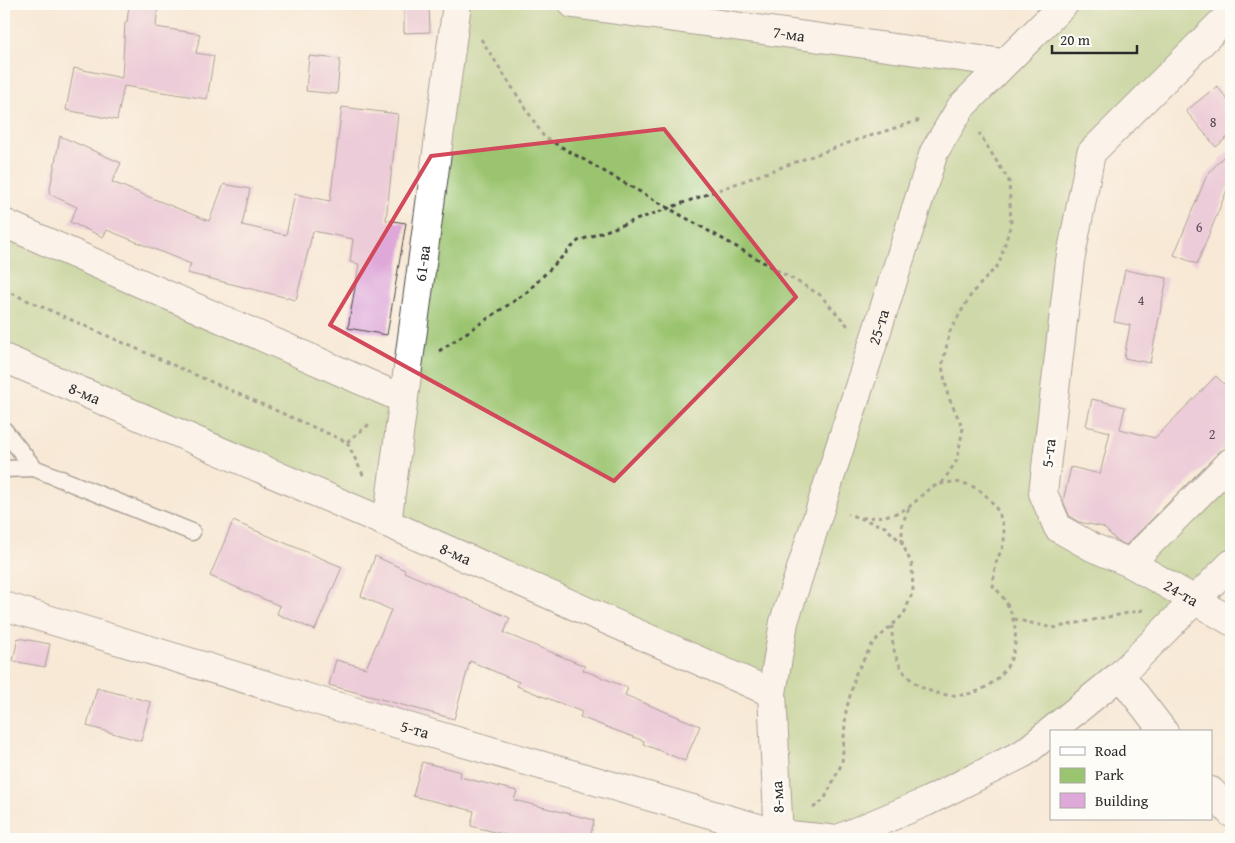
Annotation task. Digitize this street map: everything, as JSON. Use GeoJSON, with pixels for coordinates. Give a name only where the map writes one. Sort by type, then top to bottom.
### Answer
{"type":"FeatureCollection","features":[{"type":"Feature","properties":{"kind":"street","name":"61-ва"},"geometry":{"type":"LineString","coordinates":[[387,523],[457,4]]}},
{"type":"Feature","properties":{"kind":"street","name":"7-ма"},"geometry":{"type":"LineString","coordinates":[[573,4],[1004,63]]}},
{"type":"Feature","properties":{"kind":"street","name":"25-та"},"geometry":{"type":"LineString","coordinates":[[772,693],[784,622],[934,152],[961,107],[1064,4]]}},
{"type":"Feature","properties":{"kind":"street","name":"5-та"},"geometry":{"type":"LineString","coordinates":[[1130,564],[1092,547],[1058,528],[1043,494],[1070,260],[1090,154],[1231,13]]}},
{"type":"Feature","properties":{"kind":"street"},"geometry":{"type":"LineString","coordinates":[[4,223],[403,398]]}},
{"type":"Feature","properties":{"kind":"street","name":"8-ма"},"geometry":{"type":"LineString","coordinates":[[4,358],[387,523],[772,693],[779,837]]}},
{"type":"Feature","properties":{"kind":"street"},"geometry":{"type":"LineString","coordinates":[[1130,564],[1231,462]]}},
{"type":"Feature","properties":{"kind":"street","name":"24-та"},"geometry":{"type":"LineString","coordinates":[[1130,564],[1196,599],[1231,621]]}},
{"type":"Feature","properties":{"kind":"street"},"geometry":{"type":"LineString","coordinates":[[1052,730],[1120,675],[1231,564]]}},
{"type":"Feature","properties":{"kind":"street","name":"5-та"},"geometry":{"type":"LineString","coordinates":[[4,606],[779,837],[828,839]]}},
{"type":"Feature","properties":{"kind":"street"},"geometry":{"type":"LineString","coordinates":[[1120,675],[1162,730]]}},
{"type":"Feature","properties":{"kind":"street"},"geometry":{"type":"LineString","coordinates":[[838,839],[926,802],[1024,753],[1050,732]]}},
{"type":"Feature","properties":{"kind":"street"},"geometry":{"type":"LineString","coordinates":[[1212,792],[1231,813]]}},
{"type":"Feature","properties":{"kind":"lane"},"geometry":{"type":"LineString","coordinates":[[4,430],[34,468]]}},
{"type":"Feature","properties":{"kind":"lane"},"geometry":{"type":"LineString","coordinates":[[4,469],[34,468],[192,532]]}},
{"type":"Feature","properties":{"kind":"path"},"geometry":{"type":"LineString","coordinates":[[481,38],[544,136],[819,294],[870,352]]}},
{"type":"Feature","properties":{"kind":"path"},"geometry":{"type":"LineString","coordinates":[[436,353],[526,293],[578,241],[851,142],[961,107],[989,145],[1009,181],[1011,224],[999,264],[972,294],[950,331],[942,366],[948,396],[963,428],[957,460],[942,483]]}},
{"type":"Feature","properties":{"kind":"path"},"geometry":{"type":"LineString","coordinates":[[4,290],[347,442],[367,482]]}},
{"type":"Feature","properties":{"kind":"path"},"geometry":{"type":"LineString","coordinates":[[347,442],[403,398]]}},
{"type":"Feature","properties":{"kind":"path"},"geometry":{"type":"LineString","coordinates":[[892,626],[892,645],[901,668],[918,686],[941,695],[966,695],[989,685],[1006,667],[1015,644],[1014,619],[1004,597],[993,586],[996,562],[1004,542],[1003,522],[995,504],[980,490],[962,483],[942,483],[923,491],[910,506],[902,524],[902,544]]}},
{"type":"Feature","properties":{"kind":"path"},"geometry":{"type":"LineString","coordinates":[[779,837],[824,800],[842,763],[846,711],[856,673],[873,643],[904,614],[913,591],[912,565],[902,544],[884,527],[821,505]]}},
{"type":"Feature","properties":{"kind":"path"},"geometry":{"type":"LineString","coordinates":[[862,518],[887,516],[910,506]]}},
{"type":"Feature","properties":{"kind":"path"},"geometry":{"type":"LineString","coordinates":[[1014,619],[1053,628],[1148,609]]}},
{"type":"Feature","properties":{"kind":"highlighted area"},"geometry":{"type":"Polygon","coordinates":[[[664,129],[796,297],[614,481],[330,325],[431,156],[664,129]]]}},
{"type":"Feature","properties":{"kind":"green space"},"geometry":{"type":"Polygon","coordinates":[[[457,4],[573,4],[1004,63],[1064,4],[1231,4],[1091,154],[1043,493],[1058,528],[1130,563],[1231,462],[1231,564],[1024,753],[838,839],[779,834],[772,693],[4,358],[4,223],[403,398],[457,4]]]}},
{"type":"Feature","properties":{"kind":"building"},"geometry":{"type":"Polygon","coordinates":[[[129,4],[158,4],[156,27],[200,34],[196,53],[214,56],[207,99],[124,86],[117,120],[66,110],[74,68],[122,78],[125,22],[127,22],[129,4]]]}},
{"type":"Feature","properties":{"kind":"building"},"geometry":{"type":"Polygon","coordinates":[[[404,4],[429,4],[430,32],[404,33],[404,4]]]}},
{"type":"Feature","properties":{"kind":"building"},"geometry":{"type":"Polygon","coordinates":[[[309,56],[340,59],[337,94],[306,91],[309,56]]]}},
{"type":"Feature","properties":{"kind":"building"},"geometry":{"type":"Polygon","coordinates":[[[1217,86],[1231,104],[1231,134],[1216,147],[1186,111],[1217,86]]]}},
{"type":"Feature","properties":{"kind":"building"},"geometry":{"type":"Polygon","coordinates":[[[342,107],[398,114],[386,220],[406,223],[387,335],[348,328],[359,264],[350,262],[353,239],[313,231],[296,300],[187,273],[191,264],[107,230],[103,237],[70,222],[77,207],[49,194],[60,136],[121,163],[112,182],[209,221],[224,184],[250,189],[242,225],[286,235],[295,194],[330,201],[342,107]]]}},
{"type":"Feature","properties":{"kind":"building"},"geometry":{"type":"Polygon","coordinates":[[[1231,148],[1231,180],[1197,264],[1174,255],[1207,175],[1231,148]]]}},
{"type":"Feature","properties":{"kind":"building"},"geometry":{"type":"Polygon","coordinates":[[[1125,270],[1167,278],[1150,363],[1124,358],[1130,325],[1114,322],[1125,270]]]}},
{"type":"Feature","properties":{"kind":"building"},"geometry":{"type":"Polygon","coordinates":[[[1216,376],[1231,391],[1231,447],[1220,451],[1126,545],[1117,541],[1103,527],[1079,522],[1070,517],[1063,501],[1071,467],[1100,474],[1110,432],[1086,426],[1092,399],[1125,407],[1120,429],[1155,438],[1216,376]]]}},
{"type":"Feature","properties":{"kind":"building"},"geometry":{"type":"Polygon","coordinates":[[[233,521],[342,567],[315,630],[277,614],[280,606],[210,576],[233,521]]]}},
{"type":"Feature","properties":{"kind":"building"},"geometry":{"type":"Polygon","coordinates":[[[375,556],[405,570],[404,572],[510,618],[504,633],[585,666],[583,670],[628,688],[625,695],[700,726],[685,761],[643,744],[644,741],[580,717],[582,712],[517,686],[519,682],[470,661],[454,719],[329,685],[336,660],[366,668],[391,610],[361,596],[375,556]]]}},
{"type":"Feature","properties":{"kind":"building"},"geometry":{"type":"Polygon","coordinates":[[[18,638],[50,644],[45,667],[13,661],[18,638]]]}},
{"type":"Feature","properties":{"kind":"building"},"geometry":{"type":"Polygon","coordinates":[[[97,688],[151,702],[141,741],[87,726],[97,688]]]}},
{"type":"Feature","properties":{"kind":"building"},"geometry":{"type":"Polygon","coordinates":[[[422,762],[461,772],[460,777],[517,791],[514,800],[594,820],[590,839],[522,839],[471,826],[474,811],[413,796],[422,762]]]}}]}
